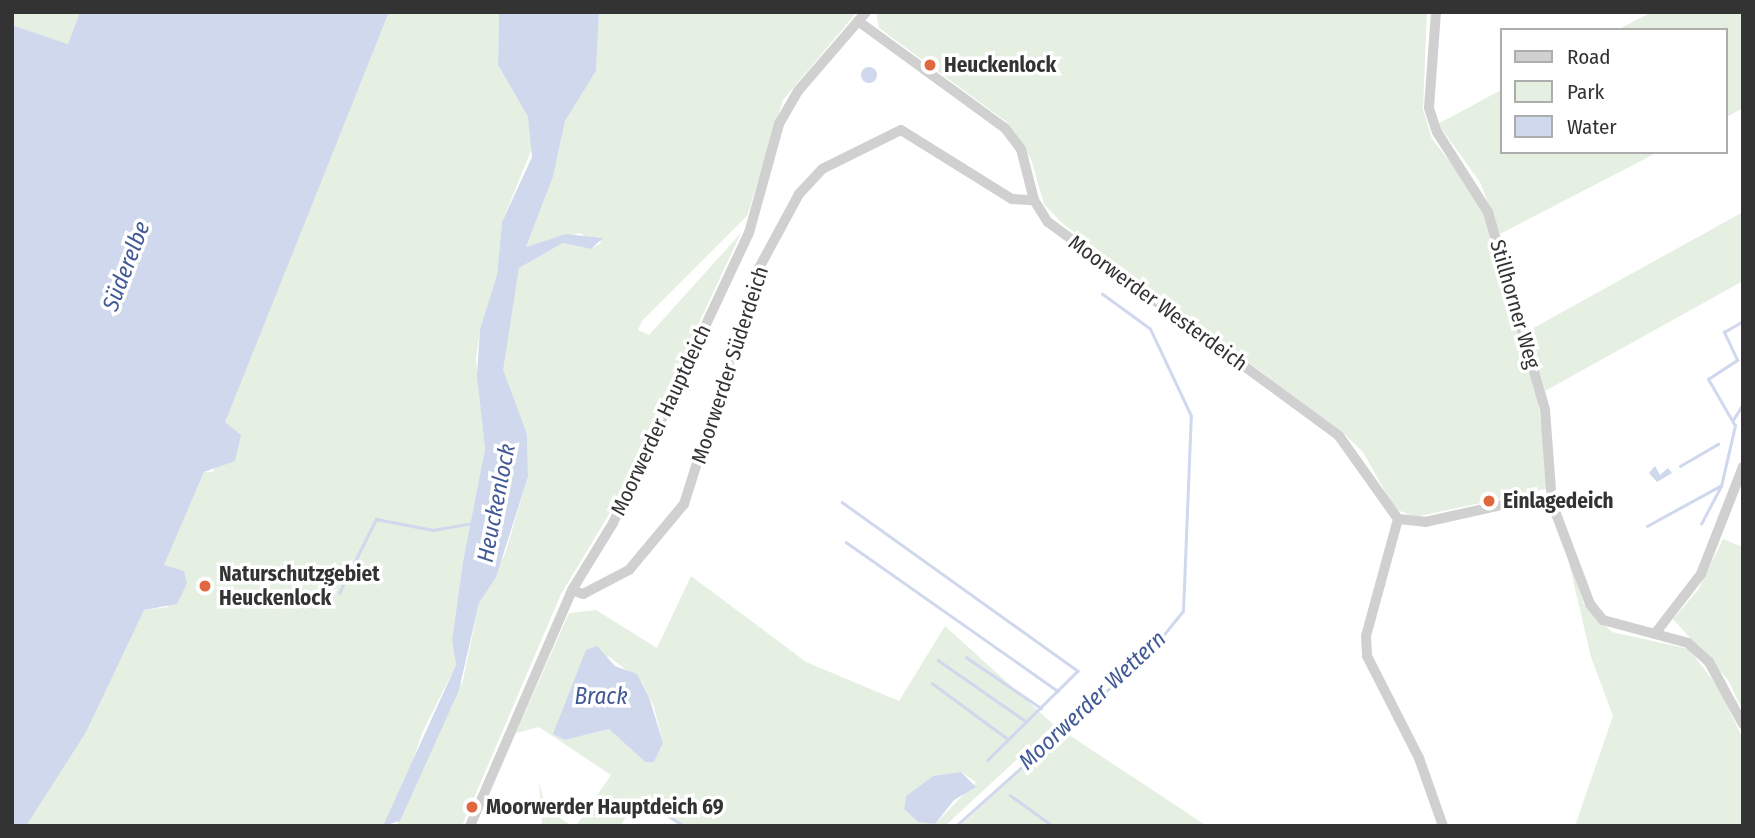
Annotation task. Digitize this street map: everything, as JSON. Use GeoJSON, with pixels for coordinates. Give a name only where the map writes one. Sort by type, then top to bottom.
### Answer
{"type":"FeatureCollection","features":[{"type":"Feature","properties":{"kind":"street","name":"Moorwerder Hauptdeich"},"geometry":{"type":"LineString","coordinates":[[470,826],[572,590],[613,523],[749,233],[779,124],[797,91],[866,12]]}},
{"type":"Feature","properties":{"kind":"street","name":"Stillhorner Weg"},"geometry":{"type":"LineString","coordinates":[[1436,12],[1429,108],[1437,132],[1488,212],[1545,410],[1552,503],[1590,604],[1616,627],[1657,631]]}},
{"type":"Feature","properties":{"kind":"street"},"geometry":{"type":"LineString","coordinates":[[858,21],[1005,128],[1021,149],[1034,200]]}},
{"type":"Feature","properties":{"kind":"street","name":"Moorwerder Süderdeich"},"geometry":{"type":"LineString","coordinates":[[572,590],[583,594],[629,570],[674,521],[699,464],[748,294],[791,207],[828,164],[889,131],[912,133],[1012,199],[1034,200]]}},
{"type":"Feature","properties":{"kind":"street","name":"Moorwerder Westerdeich"},"geometry":{"type":"LineString","coordinates":[[1034,200],[1059,232],[1339,436],[1398,519]]}},
{"type":"Feature","properties":{"kind":"street"},"geometry":{"type":"LineString","coordinates":[[1743,467],[1701,574],[1657,631],[1699,651],[1743,724]]}},
{"type":"Feature","properties":{"kind":"street"},"geometry":{"type":"LineString","coordinates":[[1443,826],[1419,758],[1367,656],[1366,636],[1398,519],[1425,522],[1529,499],[1552,503]]}},
{"type":"Feature","properties":{"kind":"green space"},"geometry":{"type":"Polygon","coordinates":[[[12,12],[80,12],[68,44],[12,25],[12,12]]]}},
{"type":"Feature","properties":{"kind":"green space"},"geometry":{"type":"Polygon","coordinates":[[[389,12],[499,12],[498,65],[528,117],[533,146],[502,222],[497,275],[480,329],[476,359],[485,449],[463,561],[452,640],[456,665],[423,731],[406,782],[383,826],[26,826],[144,610],[168,607],[163,566],[204,472],[212,472],[241,435],[224,422],[389,12]]]}},
{"type":"Feature","properties":{"kind":"green space"},"geometry":{"type":"Polygon","coordinates":[[[599,12],[857,12],[783,100],[747,216],[642,321],[638,330],[649,335],[741,233],[611,511],[561,594],[462,826],[396,826],[463,680],[479,603],[505,554],[528,477],[527,434],[502,370],[519,268],[563,243],[591,249],[601,243],[598,236],[592,241],[580,233],[526,247],[553,177],[565,121],[596,71],[599,12]]]}},
{"type":"Feature","properties":{"kind":"green space"},"geometry":{"type":"Polygon","coordinates":[[[876,12],[1427,12],[1423,109],[1432,139],[1474,193],[1488,225],[1537,395],[1550,488],[1415,517],[1395,509],[1363,452],[1342,432],[1062,223],[1044,204],[1031,159],[1008,123],[879,28],[876,12]]]}},
{"type":"Feature","properties":{"kind":"green space"},"geometry":{"type":"Polygon","coordinates":[[[1652,12],[1743,12],[1743,108],[1727,117],[1727,28],[1621,28],[1652,12]]]}},
{"type":"Feature","properties":{"kind":"green space"},"geometry":{"type":"Polygon","coordinates":[[[1500,91],[1500,154],[1654,154],[1500,234],[1480,182],[1438,124],[1500,91]]]}},
{"type":"Feature","properties":{"kind":"green space"},"geometry":{"type":"Polygon","coordinates":[[[1743,212],[1743,281],[1545,391],[1528,331],[1743,212]]]}},
{"type":"Feature","properties":{"kind":"green space"},"geometry":{"type":"Polygon","coordinates":[[[1562,533],[1584,605],[1612,632],[1689,649],[1718,687],[1743,739],[1743,826],[1575,826],[1613,716],[1591,657],[1562,533]]]}},
{"type":"Feature","properties":{"kind":"green space"},"geometry":{"type":"Polygon","coordinates":[[[1723,539],[1743,547],[1743,711],[1728,680],[1673,619],[1698,590],[1723,539]]]}},
{"type":"Feature","properties":{"kind":"green space"},"geometry":{"type":"Polygon","coordinates":[[[691,576],[806,662],[899,701],[945,626],[1054,725],[945,826],[680,826],[639,798],[620,826],[576,826],[611,775],[539,727],[516,733],[569,613],[596,610],[657,648],[691,576]],[[608,656],[565,740],[609,729],[645,762],[654,762],[663,743],[654,707],[642,682],[608,656]],[[961,772],[933,776],[906,796],[904,809],[918,822],[935,824],[976,782],[961,772]]]}},
{"type":"Feature","properties":{"kind":"green space"},"geometry":{"type":"Polygon","coordinates":[[[1063,731],[1207,826],[960,826],[1063,731]]]}},
{"type":"Feature","properties":{"kind":"green space"},"geometry":{"type":"Polygon","coordinates":[[[539,782],[546,809],[572,826],[542,826],[539,782]]]}},
{"type":"Feature","properties":{"kind":"water","name":"Süderelbe"},"geometry":{"type":"Polygon","coordinates":[[[80,12],[389,12],[225,422],[241,435],[235,461],[204,472],[164,565],[184,571],[187,583],[177,604],[144,610],[86,732],[26,826],[12,826],[12,25],[68,44],[80,12]]]}},
{"type":"Feature","properties":{"kind":"water","name":"Heuckenlock"},"geometry":{"type":"Polygon","coordinates":[[[499,12],[599,12],[596,71],[565,121],[553,177],[526,247],[566,234],[603,238],[591,249],[563,243],[519,268],[503,370],[527,434],[528,477],[496,577],[479,603],[459,690],[400,821],[383,826],[456,665],[452,640],[463,561],[485,449],[477,375],[480,329],[497,275],[502,222],[532,157],[528,117],[498,65],[499,12]]]}},
{"type":"Feature","properties":{"kind":"water"},"geometry":{"type":"Polygon","coordinates":[[[869,67],[875,69],[875,81],[869,83],[863,81],[861,75],[863,69],[869,67]]]}},
{"type":"Feature","properties":{"kind":"water"},"geometry":{"type":"Polygon","coordinates":[[[1655,466],[1660,475],[1668,468],[1672,473],[1657,482],[1649,473],[1655,466]]]}},
{"type":"Feature","properties":{"kind":"water","name":"Brack"},"geometry":{"type":"Polygon","coordinates":[[[597,646],[615,666],[637,674],[649,697],[663,743],[654,762],[645,762],[609,729],[565,740],[553,734],[586,650],[597,646]]]}},
{"type":"Feature","properties":{"kind":"water"},"geometry":{"type":"Polygon","coordinates":[[[961,772],[976,787],[954,800],[935,824],[918,822],[904,809],[906,796],[933,776],[961,772]]]}},
{"type":"Feature","properties":{"kind":"waterway","name":"Moorwerder Wettern"},"geometry":{"type":"LineString","coordinates":[[956,826],[1149,653],[1183,611],[1191,416],[1150,329],[1102,294]]}},
{"type":"Feature","properties":{"kind":"waterway"},"geometry":{"type":"LineString","coordinates":[[1701,524],[1721,486],[1735,426],[1708,379],[1737,360],[1724,332],[1743,321]]}},
{"type":"Feature","properties":{"kind":"waterway"},"geometry":{"type":"LineString","coordinates":[[1733,420],[1743,404]]}},
{"type":"Feature","properties":{"kind":"waterway"},"geometry":{"type":"LineString","coordinates":[[1680,466],[1718,444]]}},
{"type":"Feature","properties":{"kind":"waterway"},"geometry":{"type":"LineString","coordinates":[[1647,526],[1720,486]]}},
{"type":"Feature","properties":{"kind":"waterway"},"geometry":{"type":"LineString","coordinates":[[842,502],[1078,671],[988,760]]}},
{"type":"Feature","properties":{"kind":"waterway"},"geometry":{"type":"LineString","coordinates":[[339,593],[376,519],[433,530],[471,523]]}},
{"type":"Feature","properties":{"kind":"waterway"},"geometry":{"type":"LineString","coordinates":[[846,542],[1058,691]]}},
{"type":"Feature","properties":{"kind":"waterway"},"geometry":{"type":"LineString","coordinates":[[966,657],[1041,708]]}},
{"type":"Feature","properties":{"kind":"waterway"},"geometry":{"type":"LineString","coordinates":[[938,660],[1027,722]]}},
{"type":"Feature","properties":{"kind":"waterway"},"geometry":{"type":"LineString","coordinates":[[932,683],[1008,739]]}},
{"type":"Feature","properties":{"kind":"waterway"},"geometry":{"type":"LineString","coordinates":[[1010,795],[1053,826]]}},
{"type":"Feature","properties":{"kind":"waterway"},"geometry":{"type":"LineString","coordinates":[[647,801],[684,826]]}},
{"type":"Feature","properties":{"kind":"place","name":"Heuckenlock"},"geometry":{"type":"Point","coordinates":[930,65]}},
{"type":"Feature","properties":{"kind":"place","name":"Einlagedeich"},"geometry":{"type":"Point","coordinates":[1489,501]}},
{"type":"Feature","properties":{"kind":"place","name":"Naturschutzgebiet Heuckenlock"},"geometry":{"type":"Point","coordinates":[205,586]}},
{"type":"Feature","properties":{"kind":"place","name":"Moorwerder Hauptdeich 69"},"geometry":{"type":"Point","coordinates":[472,807]}}]}
